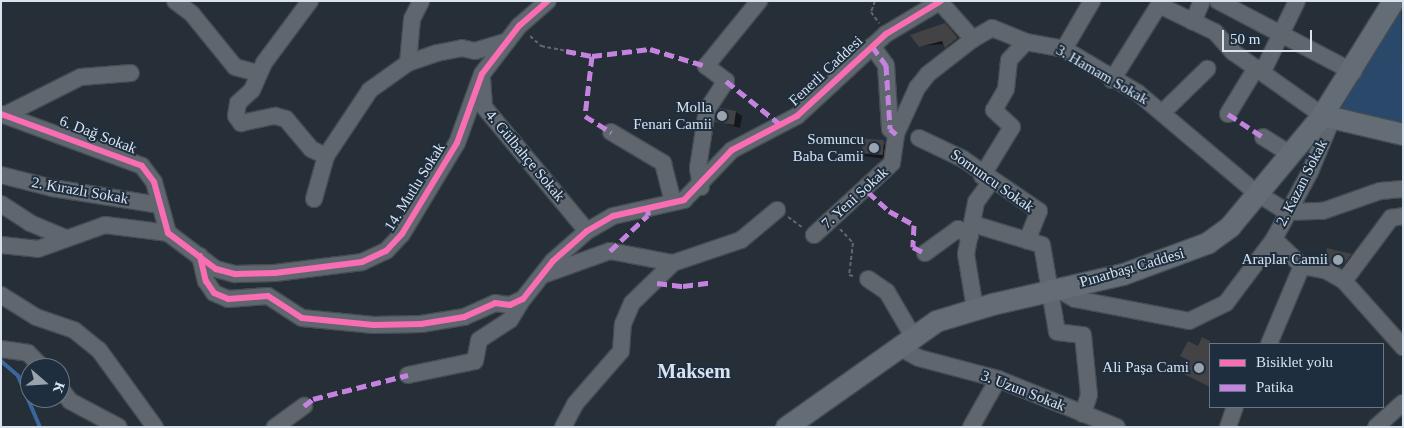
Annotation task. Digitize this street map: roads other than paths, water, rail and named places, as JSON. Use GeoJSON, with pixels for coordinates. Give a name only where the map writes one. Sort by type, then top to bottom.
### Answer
{"type":"FeatureCollection","features":[{"type":"Feature","properties":{"kind":"main road","name":"Pınarbaşı Caddesi"},"geometry":{"type":"LineString","coordinates":[[786,427],[936,321],[1185,254],[1230,226],[1255,192],[1327,117],[1393,1]]}},
{"type":"Feature","properties":{"kind":"main road"},"geometry":{"type":"LineString","coordinates":[[1327,117],[1403,134]]}},
{"type":"Feature","properties":{"kind":"street"},"geometry":{"type":"LineString","coordinates":[[175,1],[192,14],[235,67],[258,73]]}},
{"type":"Feature","properties":{"kind":"street"},"geometry":{"type":"LineString","coordinates":[[310,1],[258,73],[252,90],[238,103],[236,116],[241,123],[275,116],[286,119],[312,149],[326,156]]}},
{"type":"Feature","properties":{"kind":"street"},"geometry":{"type":"LineString","coordinates":[[408,63],[412,19],[421,1]]}},
{"type":"Feature","properties":{"kind":"street","name":"14. Mutlu Sokak"},"geometry":{"type":"LineString","coordinates":[[200,256],[216,269],[235,274],[267,273],[362,262],[386,251],[402,234],[457,143],[482,74],[519,26],[548,1]]}},
{"type":"Feature","properties":{"kind":"street"},"geometry":{"type":"LineString","coordinates":[[701,187],[698,168],[707,110],[726,81],[706,66],[760,1]]}},
{"type":"Feature","properties":{"kind":"street"},"geometry":{"type":"LineString","coordinates":[[1064,49],[1092,1]]}},
{"type":"Feature","properties":{"kind":"street"},"geometry":{"type":"LineString","coordinates":[[1193,22],[1202,1]]}},
{"type":"Feature","properties":{"kind":"street"},"geometry":{"type":"LineString","coordinates":[[1218,1],[1353,72]]}},
{"type":"Feature","properties":{"kind":"street"},"geometry":{"type":"LineString","coordinates":[[1228,114],[1282,35],[1297,1]]}},
{"type":"Feature","properties":{"kind":"street"},"geometry":{"type":"LineString","coordinates":[[941,2],[973,39]]}},
{"type":"Feature","properties":{"kind":"street","name":"Fenerli Caddesi"},"geometry":{"type":"LineString","coordinates":[[541,276],[553,260],[587,231],[613,216],[684,200],[701,187],[732,150],[797,116],[886,34],[941,2]]}},
{"type":"Feature","properties":{"kind":"street"},"geometry":{"type":"LineString","coordinates":[[1112,80],[1159,5],[1215,32],[1259,70],[1327,117]]}},
{"type":"Feature","properties":{"kind":"street","name":"3. Hamam Sokak"},"geometry":{"type":"LineString","coordinates":[[973,39],[992,28],[1026,42],[1064,49],[1163,112],[1255,192],[1287,212]]}},
{"type":"Feature","properties":{"kind":"street","name":"7. Yeni Sokak"},"geometry":{"type":"LineString","coordinates":[[814,235],[892,163],[896,134],[928,74],[973,39]]}},
{"type":"Feature","properties":{"kind":"street"},"geometry":{"type":"LineString","coordinates":[[314,199],[326,156],[370,90],[408,63],[437,53],[462,48],[475,51],[507,41]]}},
{"type":"Feature","properties":{"kind":"street"},"geometry":{"type":"LineString","coordinates":[[975,309],[966,254],[976,202],[986,178],[1012,128],[994,110],[1006,89],[1009,60],[1026,42]]}},
{"type":"Feature","properties":{"kind":"street"},"geometry":{"type":"LineString","coordinates":[[872,46],[886,65],[890,129],[896,134]]}},
{"type":"Feature","properties":{"kind":"street"},"geometry":{"type":"LineString","coordinates":[[1163,112],[1207,69]]}},
{"type":"Feature","properties":{"kind":"street"},"geometry":{"type":"LineString","coordinates":[[3,114],[81,78],[132,73]]}},
{"type":"Feature","properties":{"kind":"street","name":"4. Gülbahçe Sokak"},"geometry":{"type":"LineString","coordinates":[[482,74],[484,107],[587,231]]}},
{"type":"Feature","properties":{"kind":"street","name":"6. Dağ Sokak"},"geometry":{"type":"LineString","coordinates":[[3,114],[142,166],[154,182],[168,233]]}},
{"type":"Feature","properties":{"kind":"street","name":"2. Kazan Sokak"},"geometry":{"type":"LineString","coordinates":[[1302,266],[1274,239],[1310,172],[1327,117]]}},
{"type":"Feature","properties":{"kind":"street"},"geometry":{"type":"LineString","coordinates":[[611,132],[663,163],[673,202]]}},
{"type":"Feature","properties":{"kind":"street"},"geometry":{"type":"LineString","coordinates":[[1263,137],[1290,154]]}},
{"type":"Feature","properties":{"kind":"street","name":"Somuncu Sokak"},"geometry":{"type":"LineString","coordinates":[[920,138],[963,160],[986,178],[1039,210],[1027,241]]}},
{"type":"Feature","properties":{"kind":"street","name":"2. Kırazlı Sokak"},"geometry":{"type":"LineString","coordinates":[[1,175],[52,188],[159,205]]}},
{"type":"Feature","properties":{"kind":"street"},"geometry":{"type":"LineString","coordinates":[[1287,212],[1323,211],[1380,191],[1403,189]]}},
{"type":"Feature","properties":{"kind":"street"},"geometry":{"type":"LineString","coordinates":[[1,204],[30,224],[66,238]]}},
{"type":"Feature","properties":{"kind":"street"},"geometry":{"type":"LineString","coordinates":[[563,427],[574,404],[621,351],[623,324],[632,304],[673,263],[741,240],[778,210]]}},
{"type":"Feature","properties":{"kind":"street"},"geometry":{"type":"LineString","coordinates":[[1344,281],[1391,218],[1403,216]]}},
{"type":"Feature","properties":{"kind":"street"},"geometry":{"type":"LineString","coordinates":[[1,246],[38,249],[105,226],[168,233],[200,256],[206,281],[214,292],[228,299],[268,296],[302,318],[374,326],[420,324],[522,300]]}},
{"type":"Feature","properties":{"kind":"street"},"geometry":{"type":"LineString","coordinates":[[925,253],[958,229],[1027,241],[1042,246],[1053,290],[1057,332],[1083,335],[1089,395],[1083,414]]}},
{"type":"Feature","properties":{"kind":"street"},"geometry":{"type":"LineString","coordinates":[[1053,290],[1075,299],[1189,321],[1226,303],[1274,239]]}},
{"type":"Feature","properties":{"kind":"street"},"geometry":{"type":"LineString","coordinates":[[408,376],[475,361],[479,340],[510,320],[522,300],[541,276],[610,251],[673,263]]}},
{"type":"Feature","properties":{"kind":"street"},"geometry":{"type":"LineString","coordinates":[[1269,343],[1302,266],[1327,271],[1344,281],[1403,347]]}},
{"type":"Feature","properties":{"kind":"street"},"geometry":{"type":"LineString","coordinates":[[868,279],[892,298],[907,343]]}},
{"type":"Feature","properties":{"kind":"street"},"geometry":{"type":"LineString","coordinates":[[1,295],[36,317],[74,330],[99,350],[156,427]]}},
{"type":"Feature","properties":{"kind":"street","name":"3. Uzun Sokak"},"geometry":{"type":"LineString","coordinates":[[907,343],[919,358],[998,379],[1117,427]]}},
{"type":"Feature","properties":{"kind":"street"},"geometry":{"type":"LineString","coordinates":[[2,348],[28,353],[33,358]]}},
{"type":"Feature","properties":{"kind":"street"},"geometry":{"type":"LineString","coordinates":[[971,427],[998,379]]}},
{"type":"Feature","properties":{"kind":"street"},"geometry":{"type":"LineString","coordinates":[[70,401],[119,427]]}},
{"type":"Feature","properties":{"kind":"street"},"geometry":{"type":"LineString","coordinates":[[1376,427],[1403,403]]}},
{"type":"Feature","properties":{"kind":"street"},"geometry":{"type":"LineString","coordinates":[[275,427],[304,406]]}},
{"type":"Feature","properties":{"kind":"street"},"geometry":{"type":"LineString","coordinates":[[1228,427],[1235,408]]}},
{"type":"Feature","properties":{"kind":"waterway"},"geometry":{"type":"LineString","coordinates":[[1,361],[18,376],[40,427]]}},
{"type":"Feature","properties":{"kind":"place","name":"Molla Fenari Camii"},"geometry":{"type":"Point","coordinates":[722,116]}},
{"type":"Feature","properties":{"kind":"place","name":"Somuncu Baba Camii"},"geometry":{"type":"Point","coordinates":[874,148]}},
{"type":"Feature","properties":{"kind":"place","name":"Araplar Camii"},"geometry":{"type":"Point","coordinates":[1338,260]}},
{"type":"Feature","properties":{"kind":"place","name":"Ali Paşa Cami"},"geometry":{"type":"Point","coordinates":[1199,368]}},
{"type":"Feature","properties":{"kind":"district","name":"Maksem"},"geometry":{"type":"Point","coordinates":[694,371]}}]}
